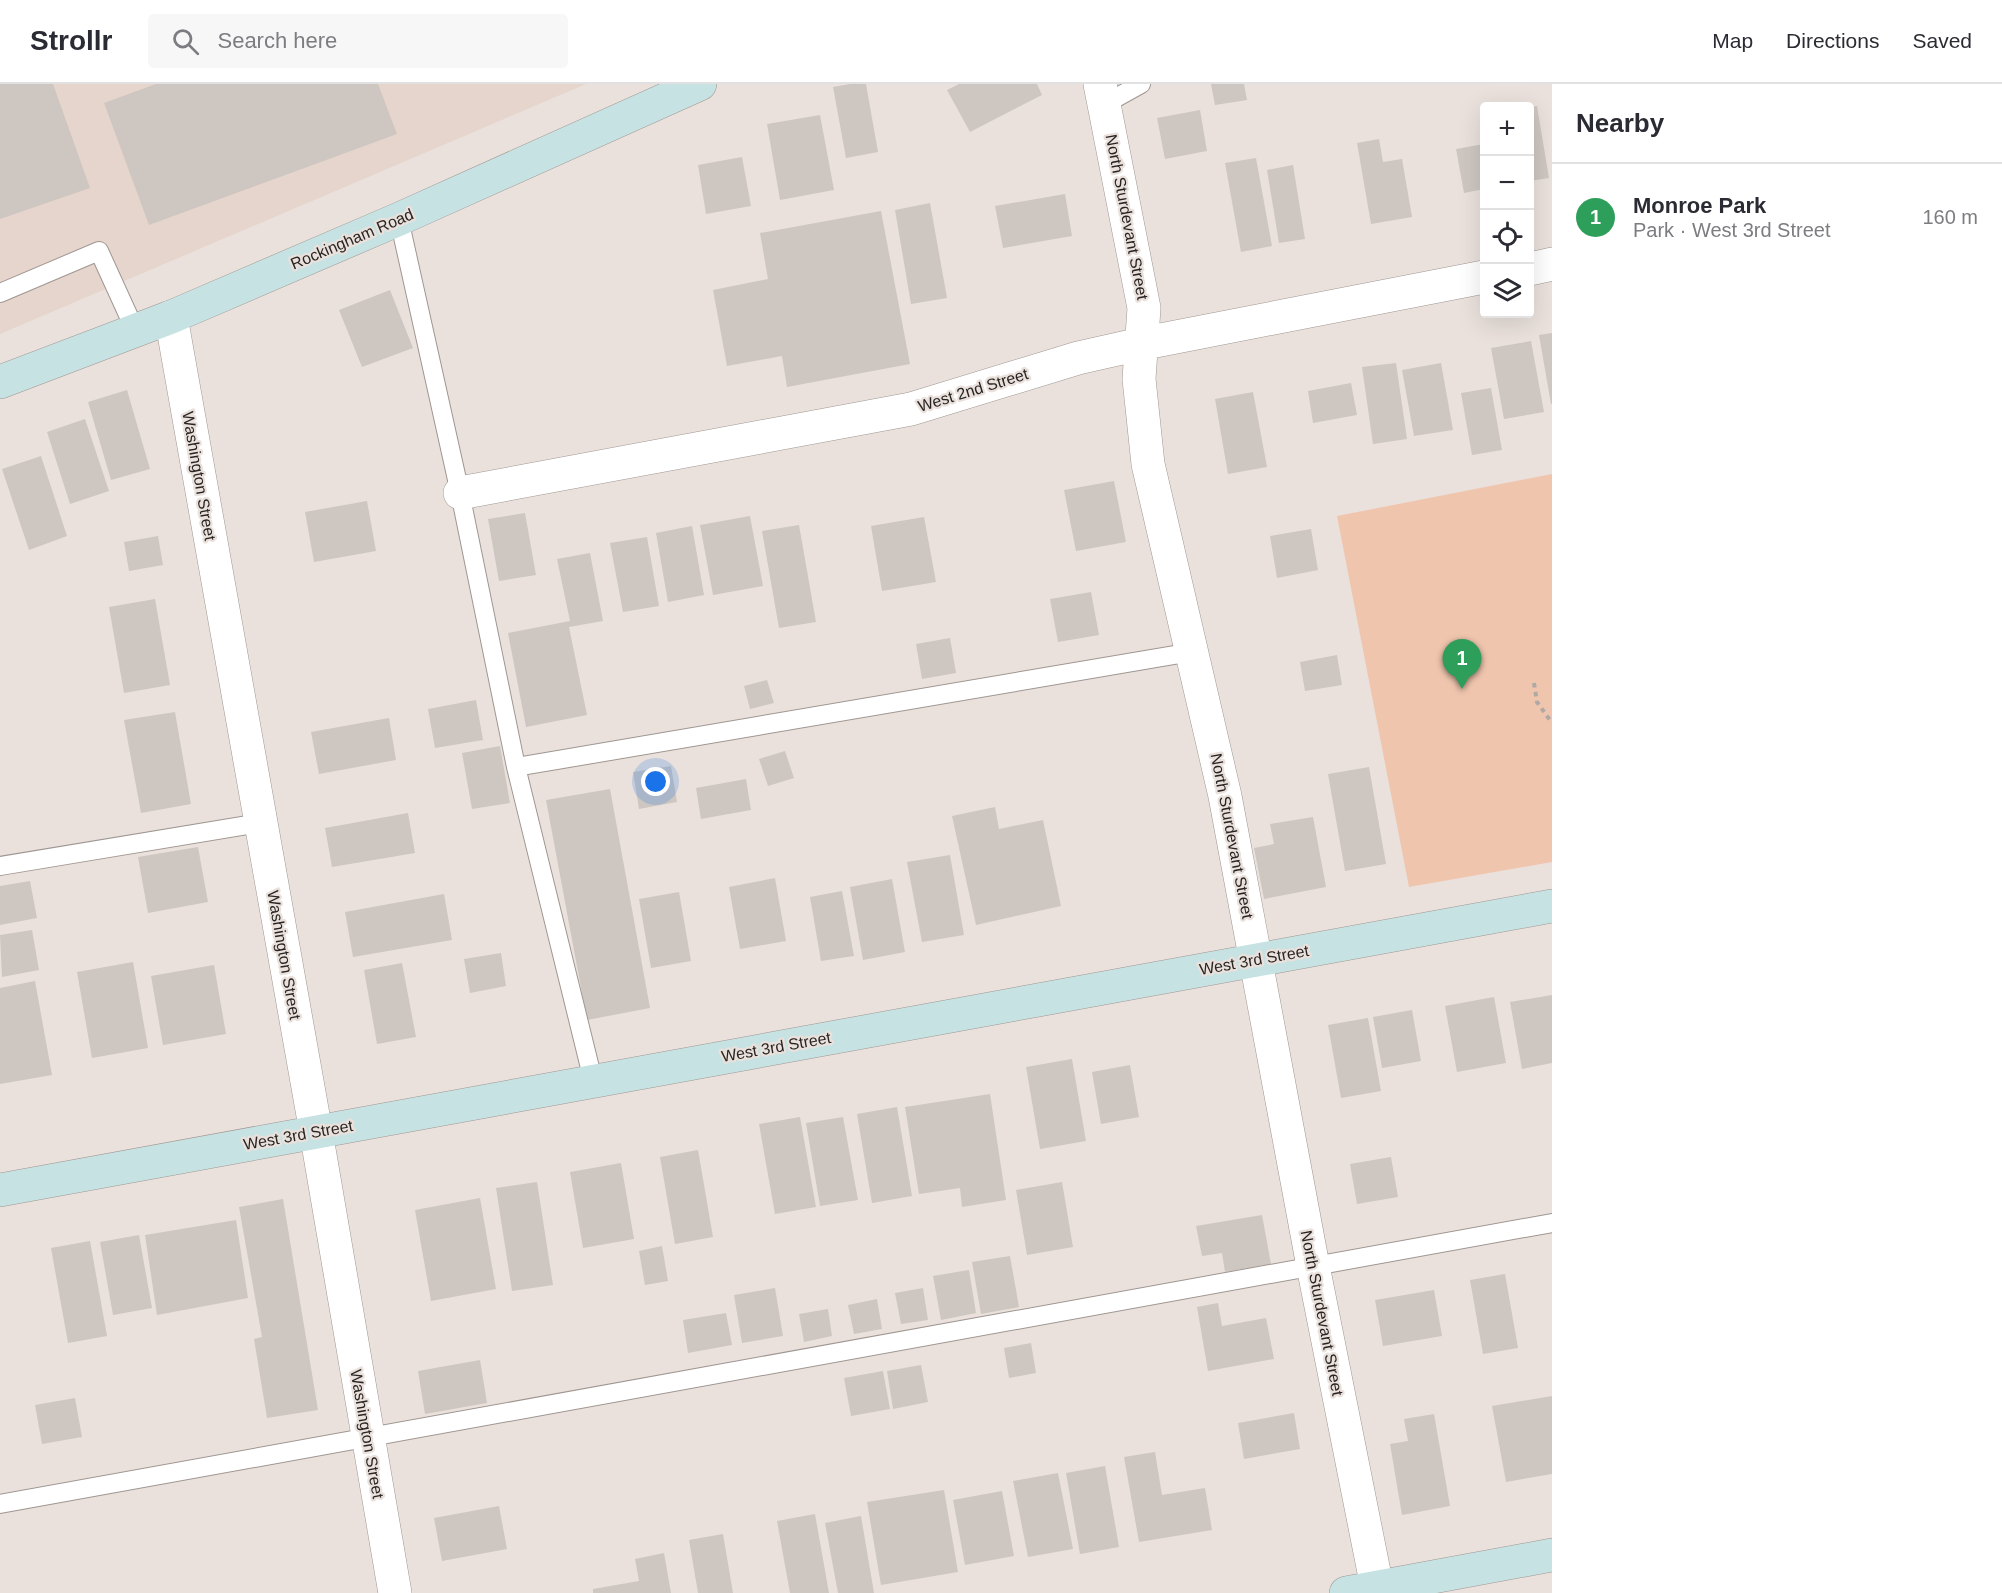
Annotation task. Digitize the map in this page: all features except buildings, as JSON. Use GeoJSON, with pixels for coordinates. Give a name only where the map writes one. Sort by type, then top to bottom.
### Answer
{"type":"FeatureCollection","features":[{"type":"Feature","properties":{"kind":"main road","name":"Rockingham Road"},"geometry":{"type":"LineString","coordinates":[[0,382],[171,317],[399,219],[700,84]]}},
{"type":"Feature","properties":{"kind":"main road","name":"West 3rd Street"},"geometry":{"type":"LineString","coordinates":[[0,1190],[1552,906]]}},
{"type":"Feature","properties":{"kind":"main road"},"geometry":{"type":"LineString","coordinates":[[1361,1590],[1552,1556]]}},
{"type":"Feature","properties":{"kind":"street","name":"North Sturdevant Street"},"geometry":{"type":"LineString","coordinates":[[1103,94],[1144,308],[1138,379],[1148,464],[1225,796],[1312,1266],[1361,1590]]}},
{"type":"Feature","properties":{"kind":"street"},"geometry":{"type":"LineString","coordinates":[[1534,268],[1552,264]]}},
{"type":"Feature","properties":{"kind":"street","name":"West 2nd Street"},"geometry":{"type":"LineString","coordinates":[[460,493],[911,409],[1078,357],[1480,279]]}},
{"type":"Feature","properties":{"kind":"street","name":"Washington Street"},"geometry":{"type":"LineString","coordinates":[[171,317],[316,1132],[395,1593]]}},
{"type":"Feature","properties":{"kind":"lane"},"geometry":{"type":"LineString","coordinates":[[1103,94],[1141,84]]}},
{"type":"Feature","properties":{"kind":"lane"},"geometry":{"type":"LineString","coordinates":[[399,219],[460,493],[516,767],[593,1080]]}},
{"type":"Feature","properties":{"kind":"lane"},"geometry":{"type":"LineString","coordinates":[[0,293],[99,251],[135,330]]}},
{"type":"Feature","properties":{"kind":"lane"},"geometry":{"type":"LineString","coordinates":[[516,767],[1192,652]]}},
{"type":"Feature","properties":{"kind":"lane"},"geometry":{"type":"LineString","coordinates":[[0,866],[260,823]]}},
{"type":"Feature","properties":{"kind":"lane"},"geometry":{"type":"LineString","coordinates":[[0,1504],[1552,1223]]}},
{"type":"Feature","properties":{"kind":"path"},"geometry":{"type":"LineString","coordinates":[[1534,683],[1537,702],[1552,723]]}},
{"type":"Feature","properties":{"kind":"shaded area"},"geometry":{"type":"Polygon","coordinates":[[[0,84],[586,84],[0,334],[0,84]]]}},
{"type":"Feature","properties":{"kind":"shaded area"},"geometry":{"type":"Polygon","coordinates":[[[1552,474],[1552,862],[1409,887],[1337,516],[1552,474]]]}},
{"type":"Feature","properties":{"kind":"place","name":"Monroe Park"},"geometry":{"type":"Point","coordinates":[1462,689]}}]}
